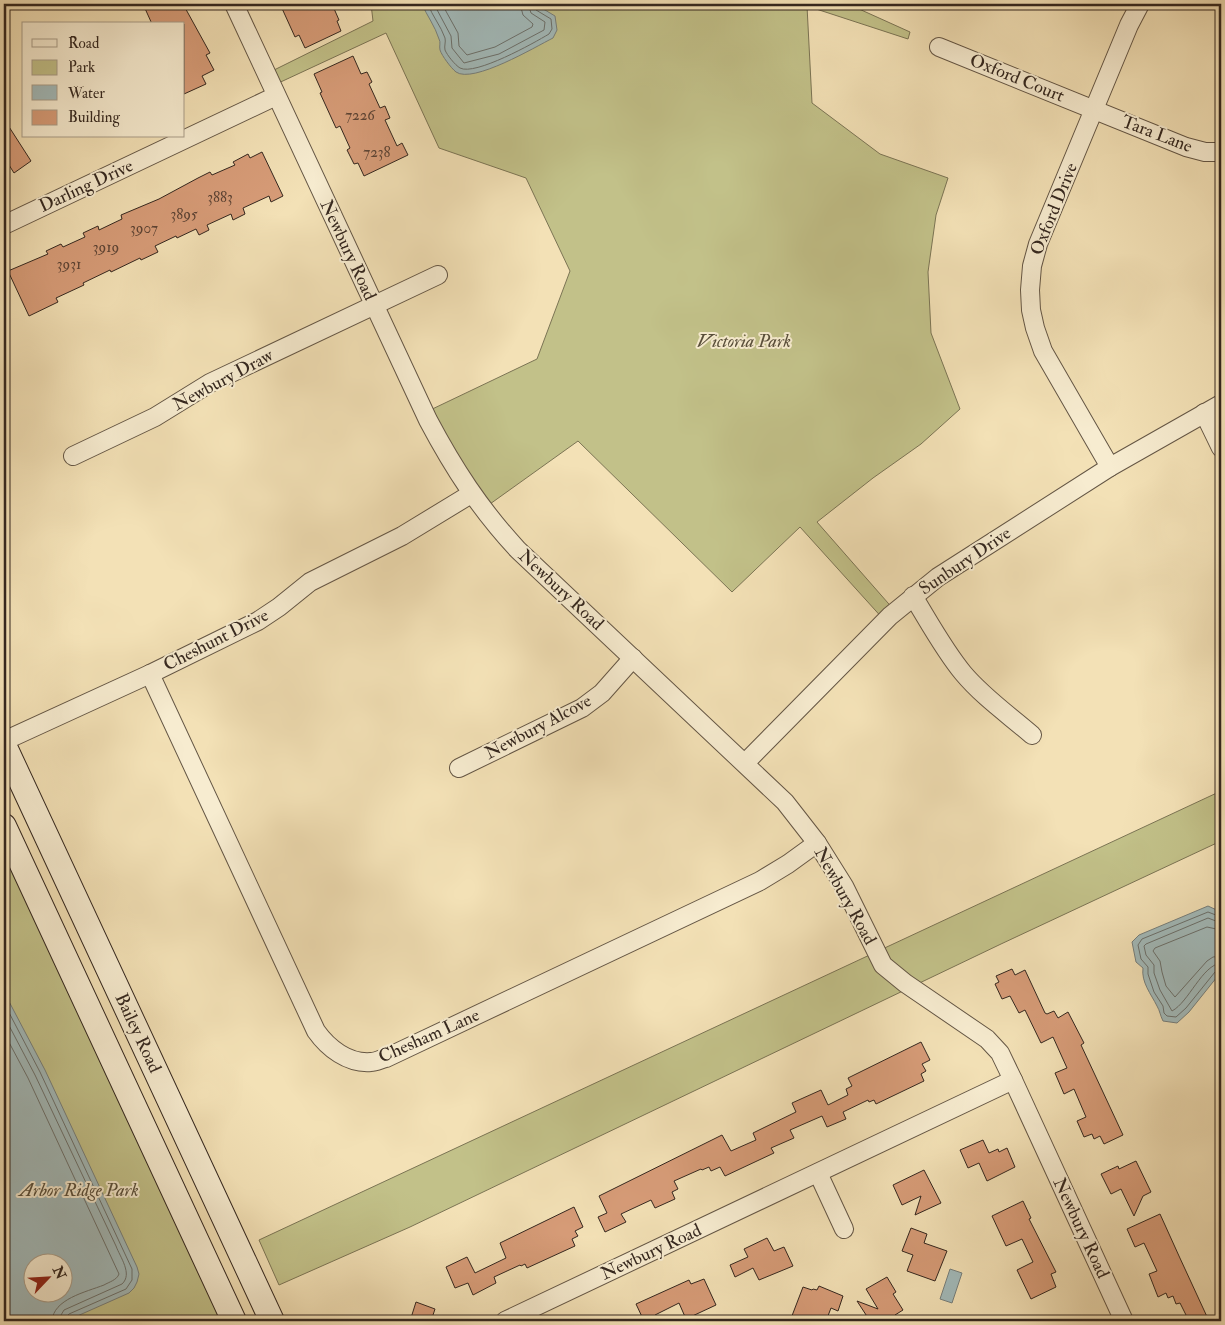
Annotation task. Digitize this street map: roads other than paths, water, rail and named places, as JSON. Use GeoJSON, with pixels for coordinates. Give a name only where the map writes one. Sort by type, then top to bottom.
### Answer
{"type":"FeatureCollection","features":[{"type":"Feature","properties":{"kind":"main road","name":"Bailey Road"},"geometry":{"type":"LineString","coordinates":[[4,743],[272,1321]]}},
{"type":"Feature","properties":{"kind":"main road","name":"Bailey Road"},"geometry":{"type":"LineString","coordinates":[[4,826],[234,1321]]}},
{"type":"Feature","properties":{"kind":"street","name":"Newbury Road"},"geometry":{"type":"LineString","coordinates":[[234,4],[428,420],[452,464],[472,494],[518,550],[785,802],[817,843],[844,886],[883,965],[905,983],[987,1038],[1000,1053],[1124,1321]]}},
{"type":"Feature","properties":{"kind":"street","name":"Oxford Drive"},"geometry":{"type":"LineString","coordinates":[[1110,467],[1043,351],[1031,310],[1032,266],[1038,244],[1129,24],[1140,4]]}},
{"type":"Feature","properties":{"kind":"street","name":"Oxford Court"},"geometry":{"type":"LineString","coordinates":[[939,47],[1094,110]]}},
{"type":"Feature","properties":{"kind":"street","name":"Darling Drive"},"geometry":{"type":"LineString","coordinates":[[4,225],[276,96]]}},
{"type":"Feature","properties":{"kind":"street","name":"Tara Lane"},"geometry":{"type":"LineString","coordinates":[[1094,110],[1186,147],[1205,152],[1221,152]]}},
{"type":"Feature","properties":{"kind":"street","name":"Newbury Draw"},"geometry":{"type":"LineString","coordinates":[[73,456],[155,417],[210,383],[438,275]]}},
{"type":"Feature","properties":{"kind":"street","name":"Sunbury Drive"},"geometry":{"type":"LineString","coordinates":[[745,763],[890,616],[938,577],[1110,467],[1221,404]]}},
{"type":"Feature","properties":{"kind":"street"},"geometry":{"type":"LineString","coordinates":[[1204,414],[1221,448]]}},
{"type":"Feature","properties":{"kind":"street","name":"Cheshunt Drive"},"geometry":{"type":"LineString","coordinates":[[4,743],[258,621],[310,582],[402,536],[472,494]]}},
{"type":"Feature","properties":{"kind":"street"},"geometry":{"type":"LineString","coordinates":[[913,596],[963,673],[984,695],[1032,735]]}},
{"type":"Feature","properties":{"kind":"street","name":"Newbury Alcove"},"geometry":{"type":"LineString","coordinates":[[459,768],[582,708],[602,693],[634,658]]}},
{"type":"Feature","properties":{"kind":"street","name":"Chesham Lane"},"geometry":{"type":"LineString","coordinates":[[150,674],[316,1031],[324,1043],[338,1054],[352,1060],[370,1062],[386,1058],[760,881],[817,843]]}},
{"type":"Feature","properties":{"kind":"street","name":"Newbury Road"},"geometry":{"type":"LineString","coordinates":[[505,1321],[1013,1080]]}},
{"type":"Feature","properties":{"kind":"street"},"geometry":{"type":"LineString","coordinates":[[818,1172],[844,1229]]}},
{"type":"Feature","properties":{"kind":"water"},"geometry":{"type":"Polygon","coordinates":[[[422,4],[535,4],[555,16],[557,30],[553,38],[519,56],[489,69],[464,74],[456,72],[449,65],[440,50],[440,41],[422,4]]]}},
{"type":"Feature","properties":{"kind":"water"},"geometry":{"type":"Polygon","coordinates":[[[1208,906],[1221,912],[1221,972],[1189,1012],[1177,1023],[1163,1021],[1145,983],[1143,968],[1136,962],[1132,942],[1139,935],[1208,906]]]}},
{"type":"Feature","properties":{"kind":"water"},"geometry":{"type":"Polygon","coordinates":[[[4,992],[45,1070],[139,1274],[134,1288],[129,1293],[66,1321],[10,1321],[4,1296],[4,992]]]}},
{"type":"Feature","properties":{"kind":"water"},"geometry":{"type":"Polygon","coordinates":[[[950,1269],[962,1273],[952,1303],[940,1299],[950,1269]]]}},
{"type":"Feature","properties":{"kind":"park label","name":"Victoria Park"},"geometry":{"type":"Point","coordinates":[744,341]}},
{"type":"Feature","properties":{"kind":"park label","name":"Arbor Ridge Park"},"geometry":{"type":"Point","coordinates":[79,1190]}}]}
